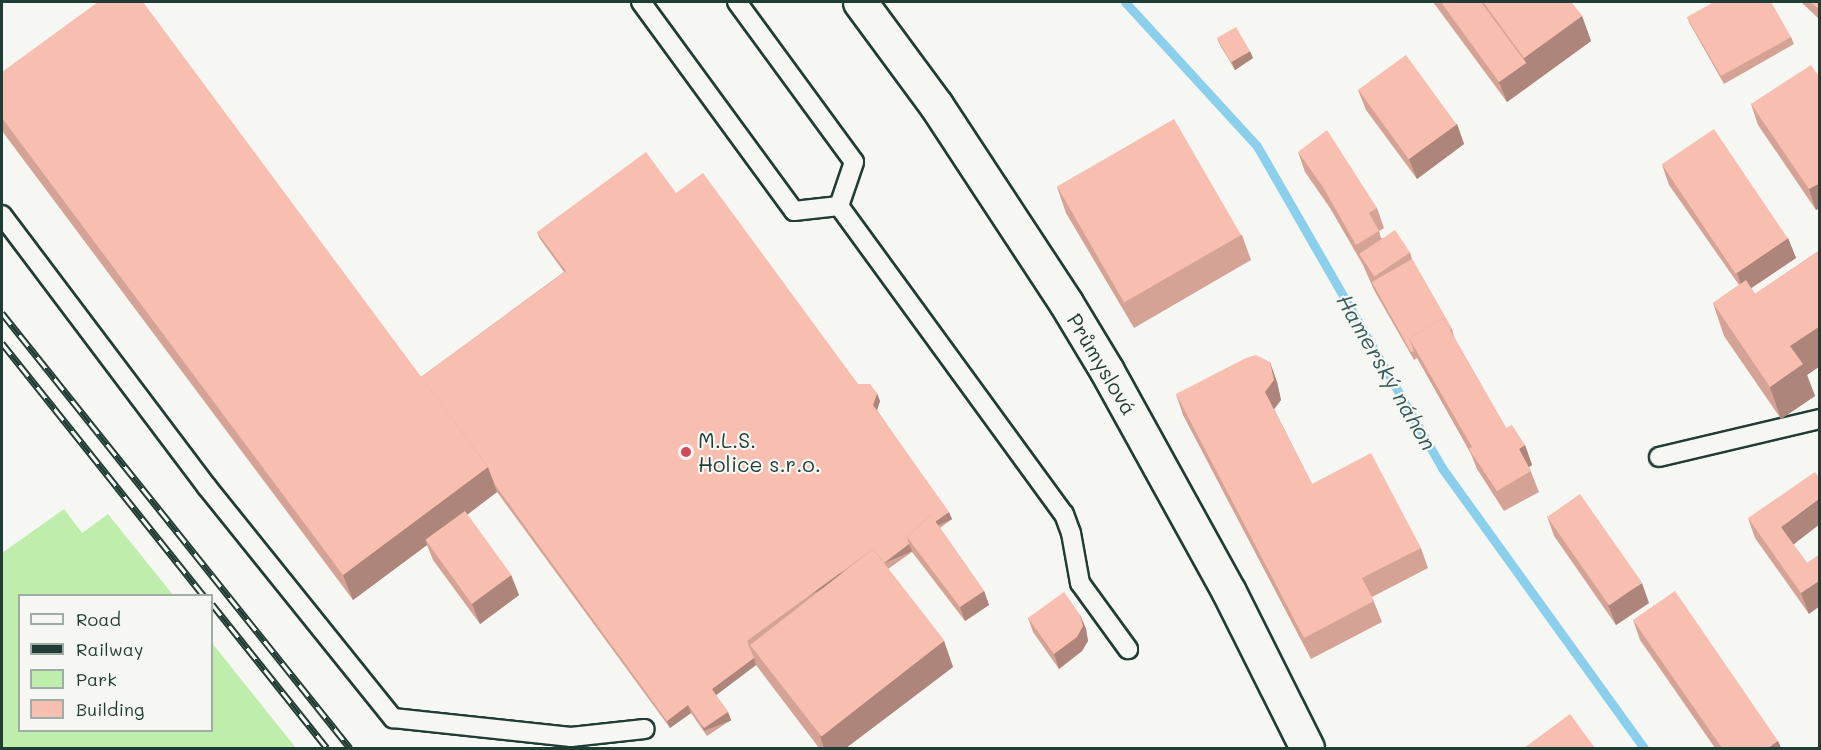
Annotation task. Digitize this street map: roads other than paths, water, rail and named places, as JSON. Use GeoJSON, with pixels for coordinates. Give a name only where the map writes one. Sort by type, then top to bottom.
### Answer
{"type":"FeatureCollection","features":[{"type":"Feature","properties":{"kind":"street","name":"Průmyslová"},"geometry":{"type":"LineString","coordinates":[[860,2],[942,115],[1066,303],[1107,371],[1229,592],[1307,748]]}},
{"type":"Feature","properties":{"kind":"lane"},"geometry":{"type":"LineString","coordinates":[[641,2],[794,211],[839,206]]}},
{"type":"Feature","properties":{"kind":"lane"},"geometry":{"type":"LineString","coordinates":[[737,2],[854,162],[839,206]]}},
{"type":"Feature","properties":{"kind":"lane"},"geometry":{"type":"LineString","coordinates":[[839,206],[1064,514],[1071,533],[1080,583],[1128,649]]}},
{"type":"Feature","properties":{"kind":"lane"},"geometry":{"type":"LineString","coordinates":[[2,215],[207,488],[393,718],[571,737],[645,729]]}},
{"type":"Feature","properties":{"kind":"lane"},"geometry":{"type":"LineString","coordinates":[[1659,458],[1820,419]]}},
{"type":"Feature","properties":{"kind":"waterway","name":"Hamerský náhon"},"geometry":{"type":"LineString","coordinates":[[1125,2],[1257,146],[1442,468],[1644,748]]}},
{"type":"Feature","properties":{"kind":"railway"},"geometry":{"type":"LineString","coordinates":[[2,313],[350,748]]}},
{"type":"Feature","properties":{"kind":"railway"},"geometry":{"type":"LineString","coordinates":[[2,343],[202,594]]}},
{"type":"Feature","properties":{"kind":"railway"},"geometry":{"type":"LineString","coordinates":[[213,605],[327,748]]}},
{"type":"Feature","properties":{"kind":"place","name":"M.L.S. Holice s.r.o."},"geometry":{"type":"Point","coordinates":[686,452]}}]}
